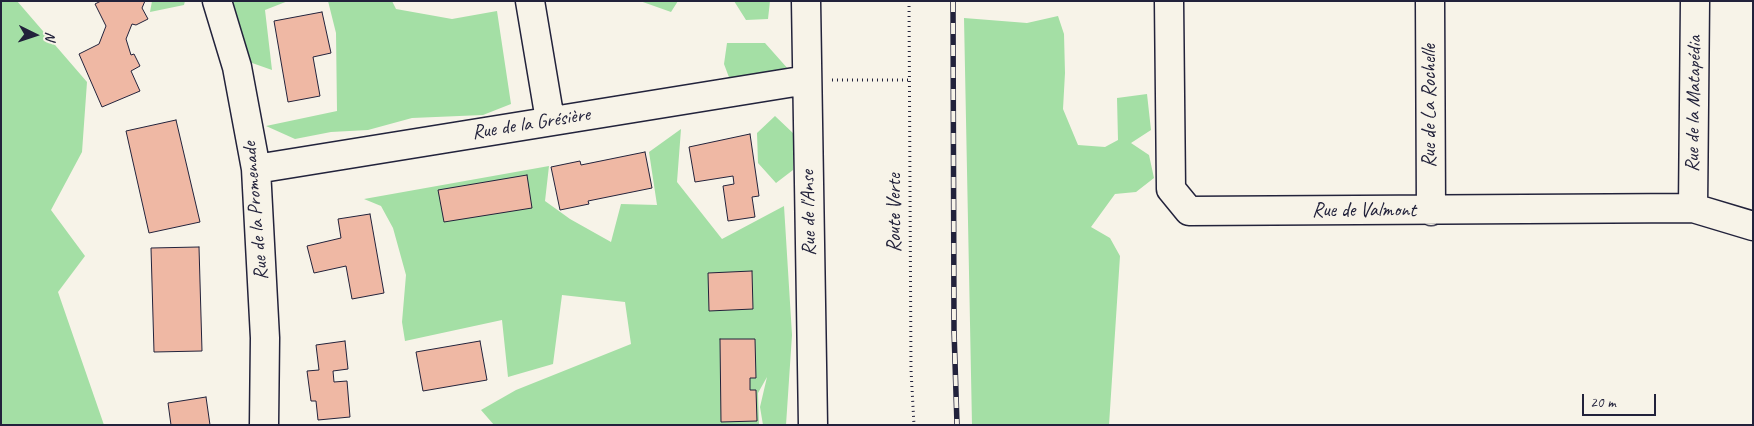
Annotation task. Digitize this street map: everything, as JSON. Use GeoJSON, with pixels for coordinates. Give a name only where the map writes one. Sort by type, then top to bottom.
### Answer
{"type":"FeatureCollection","features":[{"type":"Feature","properties":{"kind":"street","name":"Rue de la Promenade"},"geometry":{"type":"LineString","coordinates":[[217,1],[237,67],[256,169],[265,338],[264,425]]}},
{"type":"Feature","properties":{"kind":"street"},"geometry":{"type":"LineString","coordinates":[[530,1],[550,120]]}},
{"type":"Feature","properties":{"kind":"street","name":"Rue de l'Anse"},"geometry":{"type":"LineString","coordinates":[[806,1],[812,425]]}},
{"type":"Feature","properties":{"kind":"street","name":"Rue de Valmont"},"geometry":{"type":"LineString","coordinates":[[1169,1],[1171,189],[1189,211],[1693,208],[1753,226]]}},
{"type":"Feature","properties":{"kind":"street","name":"Rue de La Rochelle"},"geometry":{"type":"LineString","coordinates":[[1430,1],[1431,211]]}},
{"type":"Feature","properties":{"kind":"street","name":"Rue de la Matapédia"},"geometry":{"type":"LineString","coordinates":[[1693,208],[1695,1]]}},
{"type":"Feature","properties":{"kind":"street","name":"Rue de la Grésière"},"geometry":{"type":"LineString","coordinates":[[256,169],[807,80]]}},
{"type":"Feature","properties":{"kind":"path","name":"Route Verte"},"geometry":{"type":"LineString","coordinates":[[909,1],[911,370],[914,425]]}},
{"type":"Feature","properties":{"kind":"path"},"geometry":{"type":"LineString","coordinates":[[807,80],[909,80]]}},
{"type":"Feature","properties":{"kind":"green space"},"geometry":{"type":"Polygon","coordinates":[[[1,1],[17,1],[87,82],[82,152],[51,210],[85,256],[58,292],[104,425],[1,425],[1,1]]]}},
{"type":"Feature","properties":{"kind":"green space"},"geometry":{"type":"Polygon","coordinates":[[[152,1],[185,1],[184,5],[150,12],[152,1]]]}},
{"type":"Feature","properties":{"kind":"green space"},"geometry":{"type":"Polygon","coordinates":[[[232,1],[288,1],[265,10],[272,70],[238,58],[232,1]]]}},
{"type":"Feature","properties":{"kind":"green space"},"geometry":{"type":"Polygon","coordinates":[[[328,1],[392,1],[396,9],[452,19],[497,11],[511,104],[483,115],[412,118],[368,130],[331,132],[295,139],[266,126],[337,111],[336,33],[328,1]]]}},
{"type":"Feature","properties":{"kind":"green space"},"geometry":{"type":"Polygon","coordinates":[[[640,1],[678,1],[671,12],[640,1]]]}},
{"type":"Feature","properties":{"kind":"green space"},"geometry":{"type":"Polygon","coordinates":[[[734,1],[770,1],[768,19],[746,20],[734,1]]]}},
{"type":"Feature","properties":{"kind":"green space"},"geometry":{"type":"Polygon","coordinates":[[[1058,16],[1064,34],[1065,73],[1063,109],[1078,145],[1105,147],[1118,140],[1117,98],[1147,94],[1151,130],[1131,143],[1149,155],[1154,178],[1136,192],[1115,194],[1091,227],[1110,238],[1120,256],[1109,425],[972,425],[964,18],[1027,23],[1058,16]]]}},
{"type":"Feature","properties":{"kind":"green space"},"geometry":{"type":"Polygon","coordinates":[[[727,43],[765,43],[789,70],[774,100],[739,104],[724,64],[727,43]]]}},
{"type":"Feature","properties":{"kind":"green space"},"geometry":{"type":"Polygon","coordinates":[[[775,116],[794,134],[793,170],[776,183],[758,163],[757,133],[775,116]]]}},
{"type":"Feature","properties":{"kind":"green space"},"geometry":{"type":"Polygon","coordinates":[[[681,129],[677,182],[722,239],[784,206],[792,335],[786,425],[763,425],[760,407],[767,377],[758,393],[759,425],[494,425],[481,410],[516,390],[631,344],[625,302],[562,295],[553,364],[508,377],[502,320],[405,341],[402,322],[406,275],[393,228],[381,206],[364,199],[549,166],[545,201],[570,219],[611,242],[621,204],[657,205],[649,152],[681,129]]]}},
{"type":"Feature","properties":{"kind":"building"},"geometry":{"type":"Polygon","coordinates":[[[101,1],[145,1],[142,8],[148,19],[136,25],[132,24],[126,39],[131,55],[134,54],[140,66],[131,71],[140,91],[102,107],[79,54],[99,44],[106,26],[95,4],[101,1]]]}},
{"type":"Feature","properties":{"kind":"building"},"geometry":{"type":"Polygon","coordinates":[[[322,12],[331,53],[313,57],[320,96],[288,102],[274,21],[322,12]]]}},
{"type":"Feature","properties":{"kind":"building"},"geometry":{"type":"Polygon","coordinates":[[[176,120],[200,222],[149,233],[126,131],[176,120]]]}},
{"type":"Feature","properties":{"kind":"building"},"geometry":{"type":"Polygon","coordinates":[[[750,134],[759,196],[752,197],[755,217],[728,221],[723,186],[734,184],[733,176],[695,182],[689,147],[750,134]]]}},
{"type":"Feature","properties":{"kind":"building"},"geometry":{"type":"Polygon","coordinates":[[[645,152],[652,188],[588,201],[589,204],[560,210],[551,167],[580,161],[581,165],[645,152]]]}},
{"type":"Feature","properties":{"kind":"building"},"geometry":{"type":"Polygon","coordinates":[[[527,175],[532,208],[444,222],[438,190],[527,175]]]}},
{"type":"Feature","properties":{"kind":"building"},"geometry":{"type":"Polygon","coordinates":[[[370,214],[384,293],[352,299],[346,266],[314,273],[307,246],[341,238],[338,219],[370,214]]]}},
{"type":"Feature","properties":{"kind":"building"},"geometry":{"type":"Polygon","coordinates":[[[199,247],[202,351],[154,352],[151,248],[199,247]]]}},
{"type":"Feature","properties":{"kind":"building"},"geometry":{"type":"Polygon","coordinates":[[[752,271],[753,309],[709,311],[708,273],[752,271]]]}},
{"type":"Feature","properties":{"kind":"building"},"geometry":{"type":"Polygon","coordinates":[[[720,339],[755,339],[756,378],[750,378],[750,390],[756,390],[757,421],[721,422],[720,339]]]}},
{"type":"Feature","properties":{"kind":"building"},"geometry":{"type":"Polygon","coordinates":[[[345,341],[348,369],[333,371],[334,382],[347,381],[350,417],[318,420],[316,401],[311,401],[307,371],[319,370],[316,345],[345,341]]]}},
{"type":"Feature","properties":{"kind":"building"},"geometry":{"type":"Polygon","coordinates":[[[480,341],[487,380],[423,391],[416,352],[480,341]]]}},
{"type":"Feature","properties":{"kind":"building"},"geometry":{"type":"Polygon","coordinates":[[[206,397],[210,425],[171,425],[168,403],[206,397]]]}},
{"type":"Feature","properties":{"kind":"railway"},"geometry":{"type":"LineString","coordinates":[[953,1],[954,330],[957,425]]}}]}
